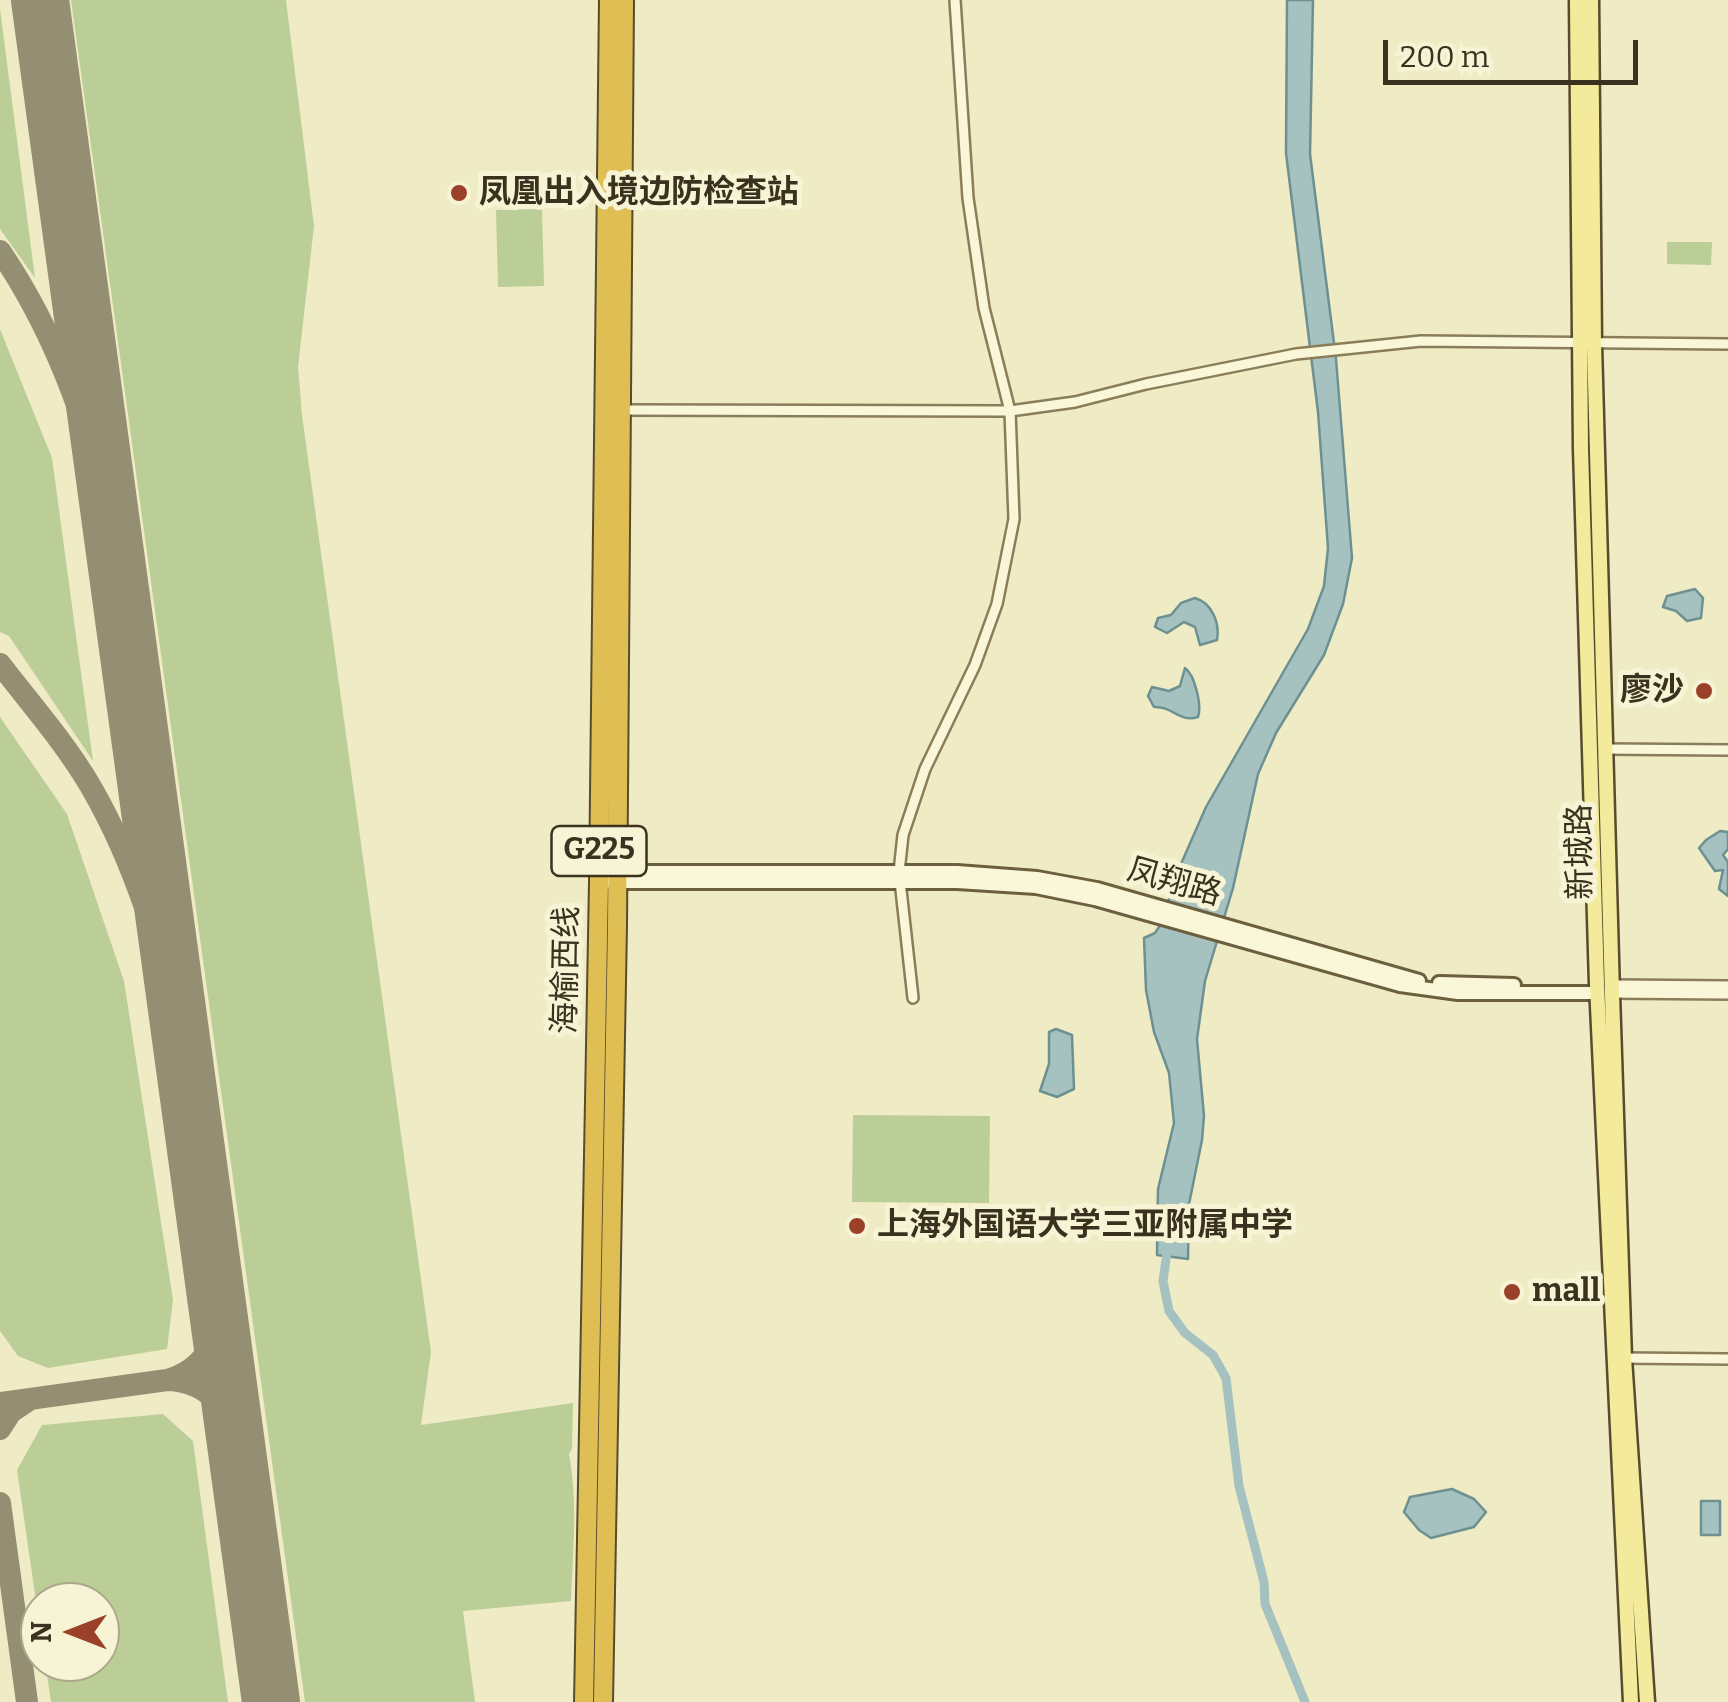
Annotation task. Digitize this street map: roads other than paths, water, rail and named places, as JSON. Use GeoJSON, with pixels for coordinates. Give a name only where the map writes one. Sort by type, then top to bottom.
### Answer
{"type":"FeatureCollection","features":[{"type":"Feature","properties":{"kind":"highway","name":"海榆西线"},"geometry":{"type":"LineString","coordinates":[[584,1702],[621,410],[608,0]]}},
{"type":"Feature","properties":{"kind":"highway","name":"海榆西线"},"geometry":{"type":"LineString","coordinates":[[603,1702],[616,162],[624,0]]}},
{"type":"Feature","properties":{"kind":"main road","name":"新城路"},"geometry":{"type":"LineString","coordinates":[[1577,0],[1604,989],[1631,1702]]}},
{"type":"Feature","properties":{"kind":"main road","name":"新城路"},"geometry":{"type":"LineString","coordinates":[[1587,345],[1591,0]]}},
{"type":"Feature","properties":{"kind":"main road","name":"新城路"},"geometry":{"type":"LineString","coordinates":[[1618,1358],[1647,1702]]}},
{"type":"Feature","properties":{"kind":"street"},"geometry":{"type":"LineString","coordinates":[[912,998],[899,877],[903,835],[924,769],[975,666],[1006,570],[1014,518],[1010,411],[984,308],[968,198],[955,0]]}},
{"type":"Feature","properties":{"kind":"street"},"geometry":{"type":"LineString","coordinates":[[621,410],[1010,411],[1075,402],[1296,354],[1345,349],[1422,342],[1728,344]]}},
{"type":"Feature","properties":{"kind":"street"},"geometry":{"type":"LineString","coordinates":[[1599,748],[1728,750]]}},
{"type":"Feature","properties":{"kind":"street","name":"凤翔路"},"geometry":{"type":"LineString","coordinates":[[608,877],[899,877],[1036,887],[1160,912],[1416,980],[1445,984],[1728,990]]}},
{"type":"Feature","properties":{"kind":"street"},"geometry":{"type":"LineString","coordinates":[[1618,1358],[1728,1359]]}},
{"type":"Feature","properties":{"kind":"water"},"geometry":{"type":"Polygon","coordinates":[[[1287,0],[1313,0],[1310,154],[1336,359],[1352,558],[1343,604],[1324,655],[1276,733],[1258,774],[1233,888],[1205,981],[1197,1039],[1204,1116],[1189,1204],[1188,1259],[1157,1255],[1158,1189],[1174,1123],[1169,1073],[1154,1032],[1146,990],[1144,938],[1155,933],[1161,924],[1177,873],[1206,807],[1308,629],[1324,586],[1328,548],[1318,412],[1286,153],[1287,0]]]}},
{"type":"Feature","properties":{"kind":"water"},"geometry":{"type":"Polygon","coordinates":[[[1695,589],[1703,598],[1701,618],[1687,621],[1676,611],[1663,607],[1667,596],[1695,589]]]}},
{"type":"Feature","properties":{"kind":"water"},"geometry":{"type":"Polygon","coordinates":[[[1195,598],[1214,614],[1217,640],[1200,645],[1195,627],[1184,622],[1167,633],[1155,627],[1158,618],[1171,615],[1181,603],[1195,598]]]}},
{"type":"Feature","properties":{"kind":"water"},"geometry":{"type":"Polygon","coordinates":[[[1185,668],[1197,691],[1198,717],[1186,718],[1154,707],[1148,696],[1152,687],[1169,691],[1180,686],[1185,668]]]}},
{"type":"Feature","properties":{"kind":"water"},"geometry":{"type":"Polygon","coordinates":[[[1720,831],[1728,832],[1728,849],[1723,855],[1728,862],[1728,896],[1719,889],[1723,870],[1715,871],[1699,848],[1720,831]]]}},
{"type":"Feature","properties":{"kind":"water"},"geometry":{"type":"Polygon","coordinates":[[[1056,1029],[1072,1035],[1074,1089],[1057,1097],[1040,1091],[1049,1064],[1049,1032],[1056,1029]]]}},
{"type":"Feature","properties":{"kind":"water"},"geometry":{"type":"Polygon","coordinates":[[[1452,1489],[1474,1499],[1486,1512],[1474,1527],[1431,1538],[1404,1512],[1410,1497],[1452,1489]]]}},
{"type":"Feature","properties":{"kind":"water"},"geometry":{"type":"Polygon","coordinates":[[[1701,1501],[1720,1501],[1720,1535],[1701,1535],[1701,1501]]]}},
{"type":"Feature","properties":{"kind":"waterway"},"geometry":{"type":"LineString","coordinates":[[1168,1245],[1163,1281],[1169,1311],[1185,1333],[1213,1355],[1226,1378],[1239,1486],[1264,1582],[1265,1604],[1305,1702]]}},
{"type":"Feature","properties":{"kind":"place","name":"凤凰出入境边防检查站"},"geometry":{"type":"Point","coordinates":[459,193]}},
{"type":"Feature","properties":{"kind":"place","name":"廖沙"},"geometry":{"type":"Point","coordinates":[1704,691]}},
{"type":"Feature","properties":{"kind":"place","name":"上海外国语大学三亚附属中学"},"geometry":{"type":"Point","coordinates":[857,1226]}},
{"type":"Feature","properties":{"kind":"place","name":"mall"},"geometry":{"type":"Point","coordinates":[1512,1292]}}]}
